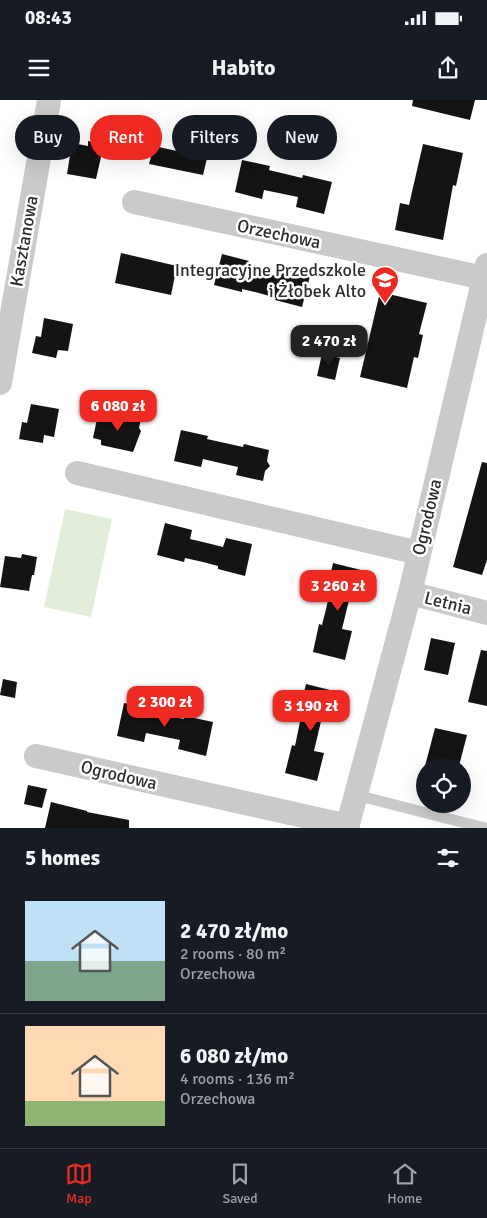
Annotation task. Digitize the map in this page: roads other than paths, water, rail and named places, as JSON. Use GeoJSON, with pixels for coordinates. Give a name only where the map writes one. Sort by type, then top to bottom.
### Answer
{"type":"FeatureCollection","features":[{"type":"Feature","properties":{"kind":"street","name":"Kasztanowa"},"geometry":{"type":"LineString","coordinates":[[0,383],[49,100]]}},
{"type":"Feature","properties":{"kind":"street","name":"Orzechowa"},"geometry":{"type":"LineString","coordinates":[[134,202],[485,272]]}},
{"type":"Feature","properties":{"kind":"street","name":"Ogrodowa"},"geometry":{"type":"LineString","coordinates":[[36,756],[348,827],[410,593],[485,272]]}},
{"type":"Feature","properties":{"kind":"street"},"geometry":{"type":"LineString","coordinates":[[77,473],[418,553]]}},
{"type":"Feature","properties":{"kind":"street","name":"Letnia"},"geometry":{"type":"LineString","coordinates":[[410,593],[487,613]]}},
{"type":"Feature","properties":{"kind":"lane"},"geometry":{"type":"LineString","coordinates":[[356,795],[485,828]]}},
{"type":"Feature","properties":{"kind":"place","name":"Integracyjne Przedszkole i Żłobek Alto"},"geometry":{"type":"Point","coordinates":[385,304]}}]}
